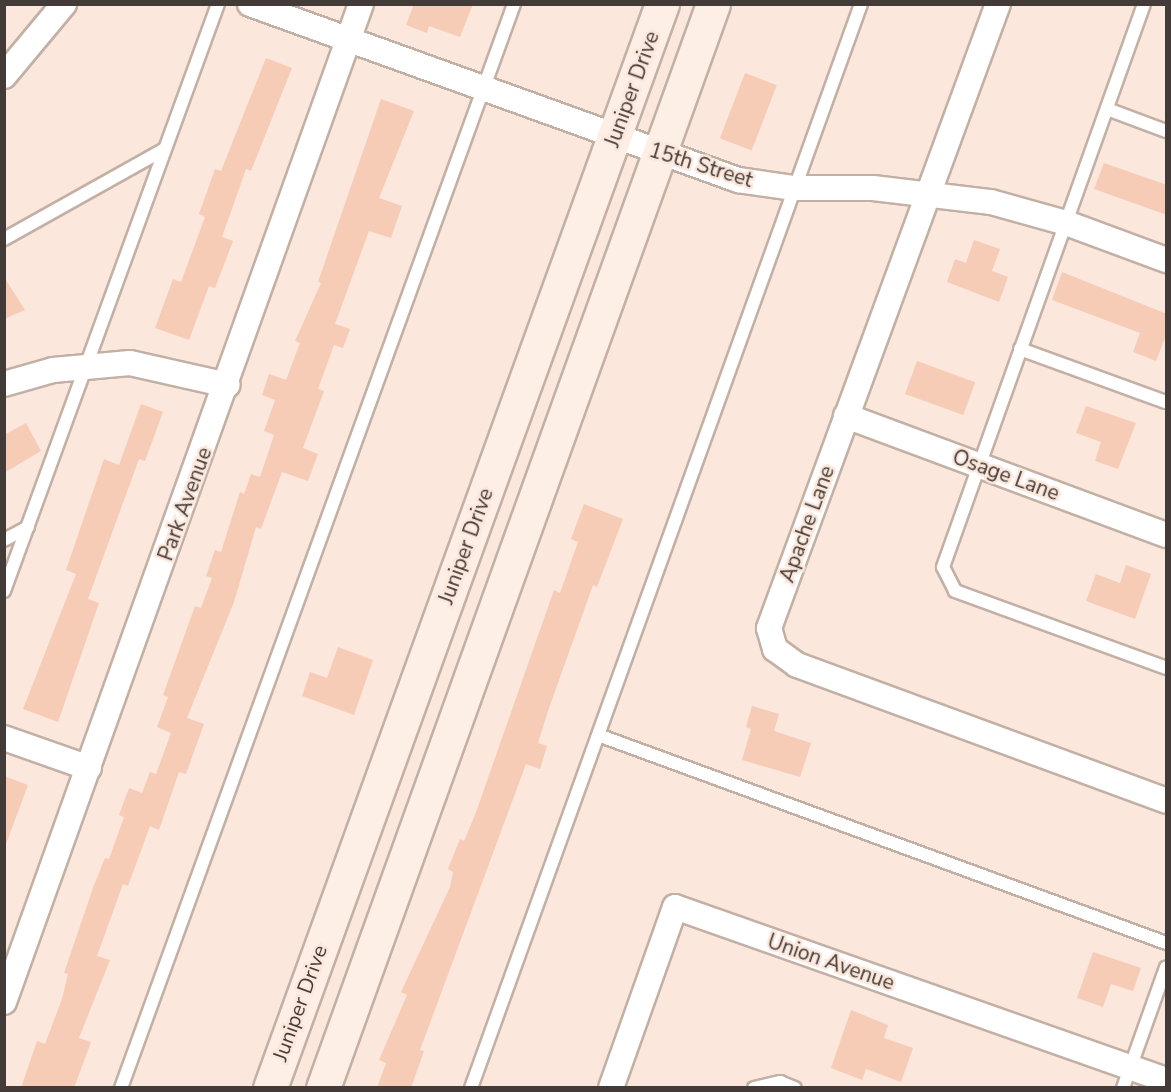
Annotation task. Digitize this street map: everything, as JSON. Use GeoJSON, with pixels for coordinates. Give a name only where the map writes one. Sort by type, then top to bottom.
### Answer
{"type":"FeatureCollection","features":[{"type":"Feature","properties":{"kind":"street"},"geometry":{"type":"LineString","coordinates":[[4,76],[64,4]]}},
{"type":"Feature","properties":{"kind":"street","name":"15th Street"},"geometry":{"type":"LineString","coordinates":[[250,4],[738,180],[794,188],[873,188],[991,202],[1066,223],[1167,260]]}},
{"type":"Feature","properties":{"kind":"street","name":"Park Avenue"},"geometry":{"type":"LineString","coordinates":[[4,1002],[228,385],[361,4]]}},
{"type":"Feature","properties":{"kind":"street","name":"Juniper Drive"},"geometry":{"type":"LineString","coordinates":[[270,1088],[662,4]]}},
{"type":"Feature","properties":{"kind":"street"},"geometry":{"type":"LineString","coordinates":[[323,1088],[713,4]]}},
{"type":"Feature","properties":{"kind":"street","name":"Apache Lane"},"geometry":{"type":"LineString","coordinates":[[998,4],[927,193],[770,628],[775,649],[797,665],[1167,801]]}},
{"type":"Feature","properties":{"kind":"street"},"geometry":{"type":"LineString","coordinates":[[4,384],[89,364],[130,363],[228,385]]}},
{"type":"Feature","properties":{"kind":"street","name":"Osage Lane"},"geometry":{"type":"LineString","coordinates":[[846,416],[1167,535]]}},
{"type":"Feature","properties":{"kind":"street"},"geometry":{"type":"LineString","coordinates":[[413,690],[459,707]]}},
{"type":"Feature","properties":{"kind":"street"},"geometry":{"type":"LineString","coordinates":[[4,738],[88,768]]}},
{"type":"Feature","properties":{"kind":"street","name":"Union Avenue"},"geometry":{"type":"LineString","coordinates":[[611,1088],[675,907],[1126,1077],[1167,1080]]}},
{"type":"Feature","properties":{"kind":"lane"},"geometry":{"type":"LineString","coordinates":[[4,591],[89,364],[163,150],[218,4]]}},
{"type":"Feature","properties":{"kind":"lane"},"geometry":{"type":"LineString","coordinates":[[122,1088],[514,4]]}},
{"type":"Feature","properties":{"kind":"lane"},"geometry":{"type":"LineString","coordinates":[[471,1088],[861,4]]}},
{"type":"Feature","properties":{"kind":"lane"},"geometry":{"type":"LineString","coordinates":[[1144,4],[943,567],[955,591],[1167,668]]}},
{"type":"Feature","properties":{"kind":"lane"},"geometry":{"type":"LineString","coordinates":[[1107,109],[1167,131]]}},
{"type":"Feature","properties":{"kind":"lane"},"geometry":{"type":"LineString","coordinates":[[4,239],[163,150]]}},
{"type":"Feature","properties":{"kind":"lane"},"geometry":{"type":"LineString","coordinates":[[1020,349],[1167,402]]}},
{"type":"Feature","properties":{"kind":"lane"},"geometry":{"type":"LineString","coordinates":[[4,540],[28,527]]}},
{"type":"Feature","properties":{"kind":"lane"},"geometry":{"type":"LineString","coordinates":[[598,735],[1167,943]]}},
{"type":"Feature","properties":{"kind":"lane"},"geometry":{"type":"LineString","coordinates":[[1126,1077],[1167,967]]}},
{"type":"Feature","properties":{"kind":"lane"},"geometry":{"type":"LineString","coordinates":[[754,1088],[780,1082],[795,1088]]}},
{"type":"Feature","properties":{"kind":"building"},"geometry":{"type":"Polygon","coordinates":[[[414,4],[473,4],[460,37],[429,26],[427,33],[406,25],[414,4]]]}},
{"type":"Feature","properties":{"kind":"building"},"geometry":{"type":"Polygon","coordinates":[[[266,58],[292,68],[251,171],[246,169],[222,237],[233,241],[215,288],[209,286],[189,340],[155,328],[173,279],[181,282],[205,217],[199,214],[215,169],[221,171],[266,58]]]}},
{"type":"Feature","properties":{"kind":"building"},"geometry":{"type":"Polygon","coordinates":[[[745,73],[777,85],[752,151],[720,138],[745,73]]]}},
{"type":"Feature","properties":{"kind":"building"},"geometry":{"type":"Polygon","coordinates":[[[381,99],[414,111],[379,198],[402,206],[391,238],[369,231],[335,324],[350,329],[343,348],[334,345],[318,389],[324,391],[303,448],[318,454],[308,481],[282,472],[261,529],[256,527],[234,602],[187,718],[204,724],[186,774],[179,772],[159,830],[150,826],[128,886],[123,884],[97,956],[110,960],[79,1038],[91,1042],[74,1088],[21,1088],[37,1041],[45,1044],[62,999],[68,974],[64,973],[94,885],[105,858],[109,859],[124,817],[119,815],[129,788],[142,793],[150,772],[156,774],[171,733],[157,727],[168,697],[163,695],[195,606],[201,608],[212,578],[206,576],[215,550],[221,552],[240,492],[244,494],[251,474],[260,477],[274,435],[264,431],[275,400],[262,395],[269,374],[286,380],[300,343],[295,341],[321,283],[318,282],[381,99]]]}},
{"type":"Feature","properties":{"kind":"building"},"geometry":{"type":"Polygon","coordinates":[[[1104,163],[1167,185],[1167,215],[1094,189],[1104,163]]]}},
{"type":"Feature","properties":{"kind":"building"},"geometry":{"type":"Polygon","coordinates":[[[974,240],[1000,249],[992,271],[1008,277],[999,302],[947,282],[955,259],[966,263],[974,240]]]}},
{"type":"Feature","properties":{"kind":"building"},"geometry":{"type":"Polygon","coordinates":[[[1062,272],[1167,314],[1167,333],[1156,361],[1133,352],[1140,333],[1052,300],[1062,272]]]}},
{"type":"Feature","properties":{"kind":"building"},"geometry":{"type":"Polygon","coordinates":[[[4,277],[25,310],[4,319],[4,277]]]}},
{"type":"Feature","properties":{"kind":"building"},"geometry":{"type":"Polygon","coordinates":[[[917,361],[975,382],[963,415],[905,394],[917,361]]]}},
{"type":"Feature","properties":{"kind":"building"},"geometry":{"type":"Polygon","coordinates":[[[141,404],[163,412],[145,461],[139,459],[88,599],[99,603],[58,722],[23,709],[76,574],[66,570],[104,459],[119,465],[141,404]]]}},
{"type":"Feature","properties":{"kind":"building"},"geometry":{"type":"Polygon","coordinates":[[[1086,406],[1136,423],[1118,469],[1095,461],[1101,442],[1076,433],[1086,406]]]}},
{"type":"Feature","properties":{"kind":"building"},"geometry":{"type":"Polygon","coordinates":[[[26,423],[41,451],[4,473],[4,435],[26,423]]]}},
{"type":"Feature","properties":{"kind":"building"},"geometry":{"type":"Polygon","coordinates":[[[584,504],[623,519],[597,587],[593,585],[548,711],[538,743],[547,746],[540,769],[526,764],[420,1050],[424,1051],[411,1088],[377,1088],[386,1063],[379,1060],[407,995],[401,992],[450,887],[453,872],[448,869],[460,839],[464,841],[475,815],[554,590],[560,593],[578,542],[571,539],[584,504]]]}},
{"type":"Feature","properties":{"kind":"building"},"geometry":{"type":"Polygon","coordinates":[[[1126,565],[1151,574],[1135,619],[1086,601],[1096,574],[1120,583],[1126,565]]]}},
{"type":"Feature","properties":{"kind":"building"},"geometry":{"type":"Polygon","coordinates":[[[338,647],[373,660],[354,715],[302,696],[310,672],[327,678],[338,647]]]}},
{"type":"Feature","properties":{"kind":"building"},"geometry":{"type":"Polygon","coordinates":[[[752,706],[779,714],[774,731],[811,743],[800,777],[742,760],[751,729],[746,727],[752,706]]]}},
{"type":"Feature","properties":{"kind":"building"},"geometry":{"type":"Polygon","coordinates":[[[4,776],[28,785],[6,844],[4,843],[4,776]]]}},
{"type":"Feature","properties":{"kind":"building"},"geometry":{"type":"Polygon","coordinates":[[[1093,952],[1141,968],[1133,991],[1111,984],[1103,1007],[1077,998],[1093,952]]]}},
{"type":"Feature","properties":{"kind":"building"},"geometry":{"type":"Polygon","coordinates":[[[851,1010],[888,1025],[884,1038],[913,1048],[901,1082],[866,1069],[862,1080],[831,1068],[851,1010]]]}}]}
